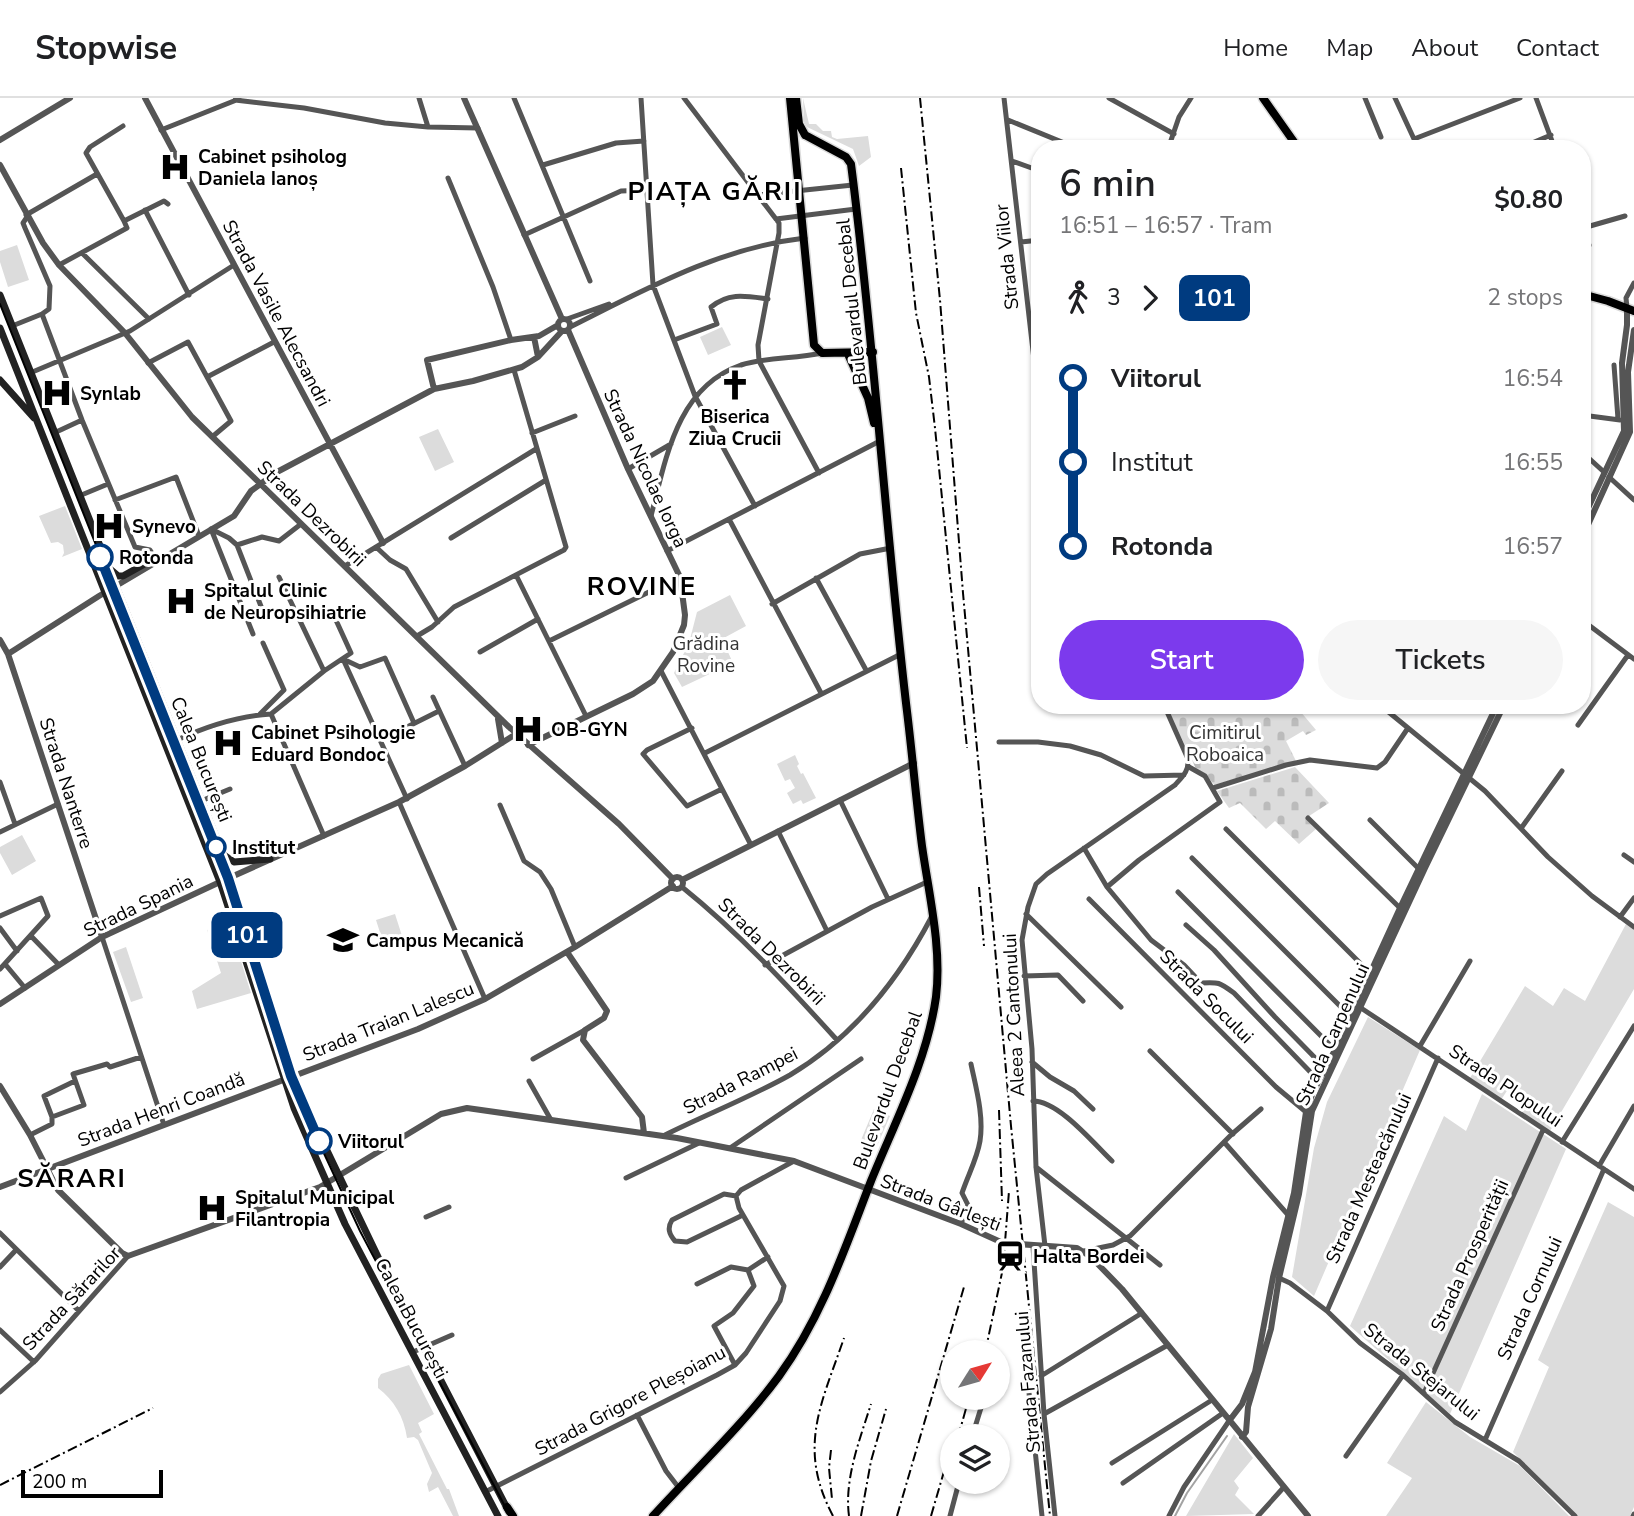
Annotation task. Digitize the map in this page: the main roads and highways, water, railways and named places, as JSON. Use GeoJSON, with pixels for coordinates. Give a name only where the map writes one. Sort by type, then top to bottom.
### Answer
{"type":"FeatureCollection","features":[{"type":"Feature","properties":{"kind":"main road"},"geometry":{"type":"LineString","coordinates":[[1263,98],[1293,140]]}},
{"type":"Feature","properties":{"kind":"main road"},"geometry":{"type":"LineString","coordinates":[[796,99],[799,124],[806,135],[796,143]]}},
{"type":"Feature","properties":{"kind":"main road"},"geometry":{"type":"LineString","coordinates":[[796,99],[796,143],[814,345],[821,353],[873,352]]}},
{"type":"Feature","properties":{"kind":"main road","name":"Bulevardul Decebal"},"geometry":{"type":"LineString","coordinates":[[653,1516],[757,1404],[786,1365],[819,1310],[921,1055],[933,1012],[937,974],[932,916],[878,442],[873,352],[853,185],[849,159],[806,135]]}},
{"type":"Feature","properties":{"kind":"main road","name":"Calea București"},"geometry":{"type":"LineString","coordinates":[[0,295],[224,855],[294,1075],[339,1176],[507,1507]]}},
{"type":"Feature","properties":{"kind":"main road"},"geometry":{"type":"LineString","coordinates":[[1591,298],[1630,310]]}},
{"type":"Feature","properties":{"kind":"main road","name":"Calea București"},"geometry":{"type":"LineString","coordinates":[[0,328],[220,882],[283,1079],[326,1184],[498,1516]]}},
{"type":"Feature","properties":{"kind":"main road"},"geometry":{"type":"LineString","coordinates":[[0,354],[4,348],[4,339]]}},
{"type":"Feature","properties":{"kind":"main road","name":"Bulevardul Decebal"},"geometry":{"type":"LineString","coordinates":[[848,354],[868,398],[878,442]]}},
{"type":"Feature","properties":{"kind":"main road"},"geometry":{"type":"LineString","coordinates":[[0,380],[38,424],[54,433]]}},
{"type":"Feature","properties":{"kind":"main road"},"geometry":{"type":"LineString","coordinates":[[14,396],[20,394],[24,388]]}},
{"type":"Feature","properties":{"kind":"main road"},"geometry":{"type":"LineString","coordinates":[[31,406],[42,402]]}},
{"type":"Feature","properties":{"kind":"main road"},"geometry":{"type":"LineString","coordinates":[[108,568],[118,576],[123,576],[150,561],[157,561]]}},
{"type":"Feature","properties":{"kind":"main road"},"geometry":{"type":"LineString","coordinates":[[224,855],[233,862],[270,859]]}},
{"type":"Feature","properties":{"kind":"main road"},"geometry":{"type":"LineString","coordinates":[[507,1507],[512,1516]]}},
{"type":"Feature","properties":{"kind":"waterway"},"geometry":{"type":"LineString","coordinates":[[1175,1516],[1187,1493],[1227,1436]]}},
{"type":"Feature","properties":{"kind":"tram line"},"geometry":{"type":"LineString","coordinates":[[0,304],[225,869],[302,1106],[360,1231],[510,1516]]}},
{"type":"Feature","properties":{"kind":"tram line","name":"101"},"geometry":{"type":"LineString","coordinates":[[100,557],[228,878],[291,1076],[319,1141]]}},
{"type":"Feature","properties":{"kind":"railway"},"geometry":{"type":"LineString","coordinates":[[920,98],[940,300],[963,593],[1011,1126],[1050,1516]]}},
{"type":"Feature","properties":{"kind":"railway"},"geometry":{"type":"LineString","coordinates":[[901,168],[916,313],[929,377],[935,428],[967,748]]}},
{"type":"Feature","properties":{"kind":"railway"},"geometry":{"type":"LineString","coordinates":[[979,887],[984,946]]}},
{"type":"Feature","properties":{"kind":"railway"},"geometry":{"type":"LineString","coordinates":[[999,1110],[1002,1201]]}},
{"type":"Feature","properties":{"kind":"railway"},"geometry":{"type":"LineString","coordinates":[[988,1340],[1003,1268],[1009,1191]]}},
{"type":"Feature","properties":{"kind":"railway"},"geometry":{"type":"LineString","coordinates":[[897,1516],[964,1287]]}},
{"type":"Feature","properties":{"kind":"railway"},"geometry":{"type":"LineString","coordinates":[[833,1516],[822,1492],[816,1469],[816,1427],[844,1338]]}},
{"type":"Feature","properties":{"kind":"railway"},"geometry":{"type":"LineString","coordinates":[[849,1516],[851,1474],[871,1404]]}},
{"type":"Feature","properties":{"kind":"railway"},"geometry":{"type":"LineString","coordinates":[[0,1485],[153,1408]]}},
{"type":"Feature","properties":{"kind":"railway"},"geometry":{"type":"LineString","coordinates":[[861,1516],[871,1461],[886,1409]]}},
{"type":"Feature","properties":{"kind":"railway"},"geometry":{"type":"LineString","coordinates":[[962,1424],[966,1410]]}},
{"type":"Feature","properties":{"kind":"railway"},"geometry":{"type":"LineString","coordinates":[[831,1450],[829,1468],[832,1499]]}},
{"type":"Feature","properties":{"kind":"railway"},"geometry":{"type":"LineString","coordinates":[[931,1516],[940,1485]]}},
{"type":"Feature","properties":{"kind":"place","name":"Cabinet psiholog Daniela Ianoș"},"geometry":{"type":"Point","coordinates":[175,167]}},
{"type":"Feature","properties":{"kind":"place","name":"Biserica Ziua Crucii"},"geometry":{"type":"Point","coordinates":[735,385]}},
{"type":"Feature","properties":{"kind":"place","name":"Synlab"},"geometry":{"type":"Point","coordinates":[57,393]}},
{"type":"Feature","properties":{"kind":"place","name":"Synevo"},"geometry":{"type":"Point","coordinates":[109,526]}},
{"type":"Feature","properties":{"kind":"place","name":"Rotonda"},"geometry":{"type":"Point","coordinates":[100,557]}},
{"type":"Feature","properties":{"kind":"place","name":"Spitalul Clinic de Neuropsihiatrie"},"geometry":{"type":"Point","coordinates":[181,601]}},
{"type":"Feature","properties":{"kind":"place","name":"OB-GYN"},"geometry":{"type":"Point","coordinates":[528,729]}},
{"type":"Feature","properties":{"kind":"place","name":"Cabinet Psihologie Eduard Bondoc"},"geometry":{"type":"Point","coordinates":[228,743]}},
{"type":"Feature","properties":{"kind":"place","name":"Institut"},"geometry":{"type":"Point","coordinates":[216,847]}},
{"type":"Feature","properties":{"kind":"place","name":"Campus Mecanică"},"geometry":{"type":"Point","coordinates":[343,940]}},
{"type":"Feature","properties":{"kind":"place","name":"Viitorul"},"geometry":{"type":"Point","coordinates":[319,1141]}},
{"type":"Feature","properties":{"kind":"place","name":"Spitalul Municipal Filantropia"},"geometry":{"type":"Point","coordinates":[212,1208]}},
{"type":"Feature","properties":{"kind":"place","name":"Halta Bordei"},"geometry":{"type":"Point","coordinates":[1010,1256]}},
{"type":"Feature","properties":{"kind":"district","name":"PIAȚA GĂRII"},"geometry":{"type":"Point","coordinates":[715,191]}},
{"type":"Feature","properties":{"kind":"district","name":"ROVINE"},"geometry":{"type":"Point","coordinates":[642,586]}},
{"type":"Feature","properties":{"kind":"district","name":"SĂRARI"},"geometry":{"type":"Point","coordinates":[72,1178]}},
{"type":"Feature","properties":{"kind":"park label","name":"Grădina Rovine"},"geometry":{"type":"Point","coordinates":[706,654]}},
{"type":"Feature","properties":{"kind":"park label","name":"Cimitirul Roboaica"},"geometry":{"type":"Point","coordinates":[1225,743]}}]}
